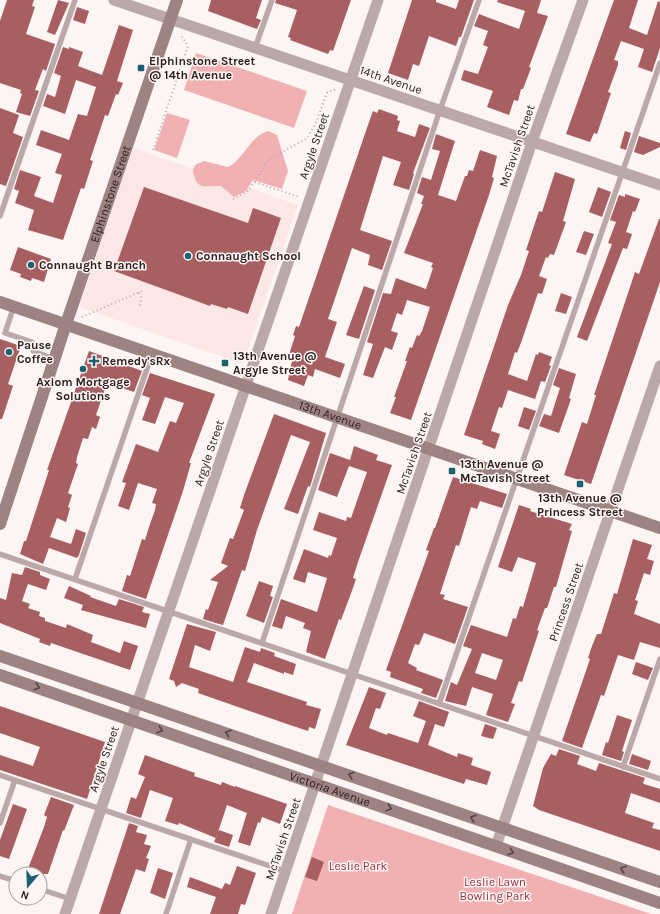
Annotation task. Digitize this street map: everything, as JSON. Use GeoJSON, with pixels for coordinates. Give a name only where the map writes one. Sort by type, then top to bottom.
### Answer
{"type":"FeatureCollection","features":[{"type":"Feature","properties":{"kind":"street","name":"14th Avenue"},"geometry":{"type":"LineString","coordinates":[[114,0],[660,185]]}},
{"type":"Feature","properties":{"kind":"street","name":"Elphinstone Street"},"geometry":{"type":"LineString","coordinates":[[0,524],[54,359],[177,0]]}},
{"type":"Feature","properties":{"kind":"street","name":"Argyle Street"},"geometry":{"type":"LineString","coordinates":[[64,914],[378,0]]}},
{"type":"Feature","properties":{"kind":"street","name":"McTavish Street"},"geometry":{"type":"LineString","coordinates":[[271,914],[532,142],[583,0]]}},
{"type":"Feature","properties":{"kind":"street","name":"13th Avenue"},"geometry":{"type":"LineString","coordinates":[[0,302],[660,528]]}},
{"type":"Feature","properties":{"kind":"street","name":"Princess Street"},"geometry":{"type":"LineString","coordinates":[[496,846],[535,736],[660,366]]}},
{"type":"Feature","properties":{"kind":"street","name":"Victoria Avenue"},"geometry":{"type":"LineString","coordinates":[[0,656],[660,882]]}},
{"type":"Feature","properties":{"kind":"street","name":"Victoria Avenue"},"geometry":{"type":"LineString","coordinates":[[0,675],[660,903]]}},
{"type":"Feature","properties":{"kind":"lane"},"geometry":{"type":"LineString","coordinates":[[0,216],[75,0]]}},
{"type":"Feature","properties":{"kind":"lane"},"geometry":{"type":"LineString","coordinates":[[255,48],[272,0]]}},
{"type":"Feature","properties":{"kind":"lane"},"geometry":{"type":"LineString","coordinates":[[262,643],[336,417],[440,110],[479,0]]}},
{"type":"Feature","properties":{"kind":"lane"},"geometry":{"type":"LineString","coordinates":[[439,704],[660,63]]}},
{"type":"Feature","properties":{"kind":"lane"},"geometry":{"type":"LineString","coordinates":[[14,306],[5,333],[32,342],[33,351],[54,359]]}},
{"type":"Feature","properties":{"kind":"lane"},"geometry":{"type":"LineString","coordinates":[[75,579],[152,354]]}},
{"type":"Feature","properties":{"kind":"lane"},"geometry":{"type":"LineString","coordinates":[[0,554],[660,779]]}},
{"type":"Feature","properties":{"kind":"lane"},"geometry":{"type":"LineString","coordinates":[[623,766],[660,659]]}},
{"type":"Feature","properties":{"kind":"lane"},"geometry":{"type":"LineString","coordinates":[[0,775],[285,871]]}},
{"type":"Feature","properties":{"kind":"lane"},"geometry":{"type":"LineString","coordinates":[[0,823],[15,780]]}},
{"type":"Feature","properties":{"kind":"lane"},"geometry":{"type":"LineString","coordinates":[[166,914],[191,839]]}},
{"type":"Feature","properties":{"kind":"lane"},"geometry":{"type":"LineString","coordinates":[[48,892],[70,899]]}},
{"type":"Feature","properties":{"kind":"path"},"geometry":{"type":"LineString","coordinates":[[153,150],[188,46],[171,19]]}},
{"type":"Feature","properties":{"kind":"path"},"geometry":{"type":"LineString","coordinates":[[234,199],[248,191],[269,159],[300,143],[310,134],[327,93],[351,80]]}},
{"type":"Feature","properties":{"kind":"path"},"geometry":{"type":"LineString","coordinates":[[254,182],[309,201]]}},
{"type":"Feature","properties":{"kind":"path"},"geometry":{"type":"LineString","coordinates":[[66,324],[144,290]]}},
{"type":"Feature","properties":{"kind":"path"},"geometry":{"type":"LineString","coordinates":[[139,293],[142,297],[140,308]]}},
{"type":"Feature","properties":{"kind":"shaded area","name":"Connaught School"},"geometry":{"type":"Polygon","coordinates":[[[133,148],[298,205],[243,364],[79,307],[133,148]]]}},
{"type":"Feature","properties":{"kind":"green space"},"geometry":{"type":"Polygon","coordinates":[[[196,53],[307,91],[294,128],[184,90],[196,53]]]}},
{"type":"Feature","properties":{"kind":"green space"},"geometry":{"type":"Polygon","coordinates":[[[167,113],[190,120],[177,158],[154,150],[167,113]]]}},
{"type":"Feature","properties":{"kind":"green space"},"geometry":{"type":"Polygon","coordinates":[[[268,131],[277,135],[288,171],[282,189],[253,180],[246,191],[234,197],[221,186],[202,186],[196,182],[193,170],[195,165],[204,161],[228,167],[238,159],[256,138],[268,131]]]}},
{"type":"Feature","properties":{"kind":"green space","name":"Leslie Park"},"geometry":{"type":"Polygon","coordinates":[[[328,805],[651,914],[292,914],[328,805]]]}},
{"type":"Feature","properties":{"kind":"building"},"geometry":{"type":"Polygon","coordinates":[[[7,0],[34,0],[32,6],[35,7],[26,34],[55,44],[46,71],[43,69],[35,90],[39,91],[30,116],[16,112],[22,94],[20,93],[21,90],[0,83],[0,21],[7,0]]]}},
{"type":"Feature","properties":{"kind":"building"},"geometry":{"type":"Polygon","coordinates":[[[58,0],[69,3],[55,35],[47,32],[58,0]]]}},
{"type":"Feature","properties":{"kind":"building"},"geometry":{"type":"Polygon","coordinates":[[[211,0],[262,0],[256,18],[261,20],[257,29],[208,11],[211,0]]]}},
{"type":"Feature","properties":{"kind":"building"},"geometry":{"type":"Polygon","coordinates":[[[276,0],[351,0],[333,51],[330,50],[328,54],[290,40],[291,38],[288,37],[297,10],[275,3],[276,0]]]}},
{"type":"Feature","properties":{"kind":"building"},"geometry":{"type":"Polygon","coordinates":[[[412,0],[436,0],[436,2],[456,9],[459,0],[474,0],[461,37],[459,37],[456,46],[429,36],[419,66],[413,64],[408,80],[388,73],[412,0]]]}},
{"type":"Feature","properties":{"kind":"building"},"geometry":{"type":"Polygon","coordinates":[[[498,0],[541,0],[537,13],[548,16],[529,67],[531,68],[523,89],[521,89],[518,101],[514,100],[509,115],[487,107],[493,91],[461,80],[464,70],[478,74],[488,47],[483,45],[488,31],[474,26],[479,14],[519,29],[525,11],[497,2],[498,0]]]}},
{"type":"Feature","properties":{"kind":"building"},"geometry":{"type":"Polygon","coordinates":[[[614,0],[638,0],[629,28],[647,35],[658,1],[660,2],[660,48],[652,72],[638,67],[644,49],[621,41],[614,60],[618,61],[618,65],[608,92],[611,93],[597,134],[594,133],[590,142],[566,134],[614,0]]]}},
{"type":"Feature","properties":{"kind":"building"},"geometry":{"type":"Polygon","coordinates":[[[77,7],[89,11],[85,24],[73,20],[77,7]]]}},
{"type":"Feature","properties":{"kind":"building"},"geometry":{"type":"Polygon","coordinates":[[[119,25],[133,30],[117,81],[123,83],[118,95],[116,94],[108,116],[105,115],[90,160],[93,161],[84,189],[81,188],[63,240],[28,230],[34,210],[15,203],[19,191],[14,189],[20,170],[41,177],[34,196],[53,203],[62,175],[55,173],[62,154],[36,145],[41,130],[69,140],[78,114],[87,116],[96,87],[76,80],[65,114],[43,106],[47,94],[55,97],[61,76],[54,73],[63,47],[69,49],[69,47],[83,52],[78,66],[102,75],[119,25]]]}},
{"type":"Feature","properties":{"kind":"building"},"geometry":{"type":"Polygon","coordinates":[[[0,108],[19,115],[13,133],[23,137],[6,186],[0,184],[0,108]]]}},
{"type":"Feature","properties":{"kind":"building"},"geometry":{"type":"Polygon","coordinates":[[[379,109],[398,116],[397,120],[400,121],[397,131],[415,137],[419,124],[430,128],[413,173],[414,174],[409,190],[393,185],[401,162],[383,156],[360,230],[392,241],[382,270],[368,265],[370,255],[352,248],[328,319],[337,322],[325,357],[345,364],[340,378],[315,369],[313,377],[308,375],[304,386],[288,380],[292,361],[288,358],[295,336],[293,335],[296,326],[299,327],[373,111],[377,113],[379,109]]]}},
{"type":"Feature","properties":{"kind":"building"},"geometry":{"type":"Polygon","coordinates":[[[625,131],[631,133],[626,150],[620,148],[625,131]]]}},
{"type":"Feature","properties":{"kind":"building"},"geometry":{"type":"Polygon","coordinates":[[[436,134],[455,141],[438,195],[456,201],[465,176],[467,176],[469,170],[473,171],[480,150],[497,156],[492,177],[494,178],[489,195],[411,420],[390,413],[410,347],[412,348],[417,335],[419,336],[422,331],[430,307],[407,300],[402,315],[397,313],[391,331],[398,333],[392,350],[385,347],[373,378],[363,375],[373,344],[367,342],[383,293],[391,294],[396,278],[426,289],[433,268],[431,267],[433,263],[404,253],[423,204],[421,204],[424,196],[417,193],[422,177],[431,180],[440,151],[432,149],[436,134]]]}},
{"type":"Feature","properties":{"kind":"building"},"geometry":{"type":"Polygon","coordinates":[[[639,136],[660,143],[660,147],[643,155],[634,152],[639,136]]]}},
{"type":"Feature","properties":{"kind":"building"},"geometry":{"type":"Polygon","coordinates":[[[555,172],[575,179],[563,221],[566,222],[554,255],[550,254],[548,258],[546,257],[539,276],[547,279],[542,294],[538,293],[522,340],[517,353],[515,352],[508,374],[527,381],[536,354],[538,355],[539,352],[552,357],[549,365],[551,366],[545,382],[541,381],[535,399],[508,390],[502,408],[499,407],[491,431],[500,434],[495,449],[482,444],[483,441],[464,435],[508,305],[521,275],[529,251],[526,250],[539,211],[542,212],[555,172]]]}},
{"type":"Feature","properties":{"kind":"building"},"geometry":{"type":"Polygon","coordinates":[[[144,187],[248,223],[253,208],[281,218],[248,314],[228,307],[227,309],[211,304],[210,306],[114,271],[144,187]]]}},
{"type":"Feature","properties":{"kind":"building"},"geometry":{"type":"Polygon","coordinates":[[[598,187],[611,192],[602,217],[589,212],[598,187]]]}},
{"type":"Feature","properties":{"kind":"building"},"geometry":{"type":"Polygon","coordinates":[[[625,194],[640,199],[635,212],[633,211],[626,232],[632,234],[627,249],[623,248],[587,341],[577,337],[612,244],[608,243],[616,222],[610,220],[619,195],[625,197],[625,194]]]}},
{"type":"Feature","properties":{"kind":"building"},"geometry":{"type":"Polygon","coordinates":[[[659,219],[660,282],[591,484],[564,475],[582,422],[587,424],[596,395],[594,395],[635,272],[639,274],[659,219]]]}},
{"type":"Feature","properties":{"kind":"building"},"geometry":{"type":"Polygon","coordinates":[[[584,231],[594,234],[586,255],[576,252],[584,231]]]}},
{"type":"Feature","properties":{"kind":"building","name":"Connaught Branch"},"geometry":{"type":"Polygon","coordinates":[[[18,247],[51,259],[44,282],[32,278],[31,281],[20,277],[21,274],[10,270],[18,247]]]}},
{"type":"Feature","properties":{"kind":"building"},"geometry":{"type":"Polygon","coordinates":[[[364,286],[375,290],[359,339],[346,335],[364,286]]]}},
{"type":"Feature","properties":{"kind":"building"},"geometry":{"type":"Polygon","coordinates":[[[561,293],[572,297],[566,314],[555,311],[561,293]]]}},
{"type":"Feature","properties":{"kind":"building"},"geometry":{"type":"Polygon","coordinates":[[[0,339],[21,346],[8,384],[13,386],[2,419],[0,419],[0,339]]]}},
{"type":"Feature","properties":{"kind":"building"},"geometry":{"type":"Polygon","coordinates":[[[89,351],[142,371],[134,392],[107,383],[96,415],[100,417],[96,429],[92,427],[88,439],[83,438],[77,457],[76,463],[78,464],[68,493],[72,495],[68,507],[70,508],[66,522],[57,518],[50,537],[71,544],[76,529],[86,533],[79,555],[77,558],[49,548],[43,564],[20,554],[24,541],[26,541],[49,470],[47,470],[89,351]]]}},
{"type":"Feature","properties":{"kind":"building"},"geometry":{"type":"Polygon","coordinates":[[[559,368],[576,374],[569,398],[571,399],[559,433],[539,426],[544,414],[551,416],[560,388],[553,385],[559,368]]]}},
{"type":"Feature","properties":{"kind":"building"},"geometry":{"type":"Polygon","coordinates":[[[150,373],[215,394],[189,463],[191,463],[183,491],[146,599],[122,591],[127,575],[130,576],[142,539],[145,540],[155,510],[156,504],[152,503],[157,489],[138,483],[129,510],[118,506],[126,483],[122,482],[136,444],[158,452],[170,421],[176,423],[184,403],[165,397],[155,424],[142,420],[150,398],[142,395],[150,373]]]}},
{"type":"Feature","properties":{"kind":"building"},"geometry":{"type":"Polygon","coordinates":[[[524,407],[536,411],[529,430],[518,426],[524,407]]]}},
{"type":"Feature","properties":{"kind":"building"},"geometry":{"type":"Polygon","coordinates":[[[274,414],[326,433],[310,487],[308,486],[298,514],[284,509],[310,442],[291,435],[257,530],[245,571],[242,570],[223,625],[219,624],[203,619],[206,609],[208,610],[218,582],[210,580],[228,566],[221,563],[230,538],[233,539],[244,510],[240,508],[244,495],[274,414]]]}},
{"type":"Feature","properties":{"kind":"building"},"geometry":{"type":"Polygon","coordinates":[[[354,446],[378,455],[376,460],[392,465],[358,562],[353,578],[356,579],[353,588],[341,620],[339,619],[325,659],[306,652],[311,631],[303,628],[305,623],[286,616],[282,629],[272,626],[281,599],[317,612],[327,578],[308,572],[305,583],[293,579],[304,549],[328,558],[329,555],[331,556],[337,538],[313,530],[319,512],[346,521],[347,517],[351,518],[367,472],[349,466],[337,497],[318,490],[330,453],[350,460],[354,446]]]}},
{"type":"Feature","properties":{"kind":"building"},"geometry":{"type":"Polygon","coordinates":[[[453,477],[507,494],[502,508],[480,501],[477,509],[471,507],[459,546],[456,545],[440,594],[445,595],[443,599],[468,607],[455,644],[424,633],[419,645],[415,644],[408,663],[417,668],[416,670],[443,680],[436,698],[421,693],[423,689],[390,677],[391,672],[386,670],[429,551],[426,550],[453,477]]]}},
{"type":"Feature","properties":{"kind":"building"},"geometry":{"type":"Polygon","coordinates":[[[519,505],[531,509],[530,511],[572,524],[569,530],[572,531],[556,587],[554,587],[547,608],[545,608],[537,630],[539,631],[522,682],[519,681],[511,703],[515,704],[508,722],[486,715],[493,694],[472,687],[466,706],[445,701],[451,682],[457,685],[472,649],[463,646],[471,625],[507,637],[513,618],[516,619],[520,606],[523,607],[536,563],[518,557],[512,572],[498,567],[519,505]],[[482,653],[475,673],[496,680],[503,660],[482,653]]]}},
{"type":"Feature","properties":{"kind":"building"},"geometry":{"type":"Polygon","coordinates":[[[633,539],[652,545],[647,559],[654,561],[650,575],[644,573],[635,600],[638,601],[634,614],[660,624],[660,648],[640,642],[634,660],[618,655],[604,696],[601,695],[582,748],[562,741],[590,659],[588,658],[592,646],[597,634],[601,634],[614,593],[617,594],[633,539]]]}},
{"type":"Feature","properties":{"kind":"building"},"geometry":{"type":"Polygon","coordinates":[[[25,567],[40,572],[40,575],[50,579],[46,590],[28,584],[22,601],[30,604],[28,608],[40,612],[39,616],[45,618],[45,621],[66,628],[67,624],[93,635],[91,642],[120,653],[124,641],[138,646],[130,670],[51,643],[50,646],[39,642],[40,639],[0,623],[0,598],[6,600],[12,573],[22,575],[25,567]]]}},
{"type":"Feature","properties":{"kind":"building"},"geometry":{"type":"Polygon","coordinates":[[[259,581],[273,586],[270,596],[273,597],[264,623],[246,616],[259,581]]]}},
{"type":"Feature","properties":{"kind":"building"},"geometry":{"type":"Polygon","coordinates":[[[69,586],[91,596],[90,597],[116,606],[119,599],[144,607],[142,612],[150,614],[146,628],[81,610],[83,605],[64,598],[69,586]]]}},
{"type":"Feature","properties":{"kind":"building"},"geometry":{"type":"Polygon","coordinates":[[[187,624],[216,632],[210,651],[195,645],[189,667],[233,682],[245,647],[260,652],[261,648],[275,653],[274,656],[296,664],[293,675],[284,672],[284,674],[254,663],[247,682],[307,702],[306,705],[321,709],[315,729],[309,727],[308,731],[284,723],[198,693],[199,689],[182,683],[176,687],[174,681],[169,679],[187,624]]]}},
{"type":"Feature","properties":{"kind":"building"},"geometry":{"type":"Polygon","coordinates":[[[636,662],[653,668],[648,680],[632,674],[636,662]]]}},
{"type":"Feature","properties":{"kind":"building"},"geometry":{"type":"Polygon","coordinates":[[[369,687],[386,693],[380,709],[376,708],[369,728],[387,735],[388,733],[418,743],[426,721],[413,716],[419,701],[449,712],[444,727],[435,724],[428,745],[457,757],[458,753],[473,758],[471,765],[491,772],[487,785],[466,779],[464,784],[346,745],[369,687]]]}},
{"type":"Feature","properties":{"kind":"building"},"geometry":{"type":"Polygon","coordinates":[[[0,706],[105,742],[87,799],[0,770],[0,755],[33,766],[40,747],[0,733],[0,706]]]}},
{"type":"Feature","properties":{"kind":"building"},"geometry":{"type":"Polygon","coordinates":[[[617,715],[632,720],[622,751],[624,752],[621,761],[602,755],[606,742],[608,743],[617,715]]]}},
{"type":"Feature","properties":{"kind":"building"},"geometry":{"type":"Polygon","coordinates":[[[485,724],[497,728],[493,739],[481,736],[485,724]]]}},
{"type":"Feature","properties":{"kind":"building"},"geometry":{"type":"Polygon","coordinates":[[[559,749],[580,756],[577,764],[596,771],[599,763],[645,778],[644,784],[660,789],[660,803],[631,793],[625,813],[654,823],[652,828],[660,830],[660,851],[539,810],[533,806],[543,768],[551,754],[556,756],[559,749]]]}},
{"type":"Feature","properties":{"kind":"building"},"geometry":{"type":"Polygon","coordinates":[[[632,754],[651,761],[648,770],[629,764],[632,754]]]}},
{"type":"Feature","properties":{"kind":"building"},"geometry":{"type":"Polygon","coordinates":[[[145,755],[195,773],[194,776],[221,785],[222,782],[287,804],[280,824],[262,817],[260,823],[258,822],[250,846],[238,842],[247,813],[227,805],[216,838],[179,823],[178,825],[165,821],[173,798],[150,790],[141,818],[126,813],[131,797],[136,799],[145,777],[138,774],[145,755]]]}},
{"type":"Feature","properties":{"kind":"building"},"geometry":{"type":"Polygon","coordinates":[[[51,797],[74,805],[64,831],[63,830],[48,874],[48,866],[29,866],[47,817],[44,815],[51,797]]]}},
{"type":"Feature","properties":{"kind":"building"},"geometry":{"type":"Polygon","coordinates":[[[13,804],[27,809],[9,859],[0,856],[0,840],[13,804]]]}},
{"type":"Feature","properties":{"kind":"building"},"geometry":{"type":"Polygon","coordinates":[[[129,823],[138,826],[136,832],[147,835],[144,844],[151,846],[146,858],[149,859],[145,872],[136,869],[120,914],[99,914],[129,823]]]}},
{"type":"Feature","properties":{"kind":"building"},"geometry":{"type":"Polygon","coordinates":[[[219,830],[233,835],[229,847],[214,842],[219,830]]]}},
{"type":"Feature","properties":{"kind":"building"},"geometry":{"type":"Polygon","coordinates":[[[312,857],[324,862],[317,881],[305,877],[312,857]]]}},
{"type":"Feature","properties":{"kind":"building"},"geometry":{"type":"Polygon","coordinates":[[[237,866],[256,873],[245,905],[241,904],[238,914],[210,914],[216,897],[187,887],[190,877],[222,889],[225,883],[230,885],[237,866]]]}},
{"type":"Feature","properties":{"kind":"building"},"geometry":{"type":"Polygon","coordinates":[[[158,868],[173,873],[165,899],[150,893],[158,868]]]}},
{"type":"Feature","properties":{"kind":"place","name":"Elphinstone Street @ 14th Avenue"},"geometry":{"type":"Point","coordinates":[141,68]}},
{"type":"Feature","properties":{"kind":"place","name":"Connaught School"},"geometry":{"type":"Point","coordinates":[188,256]}},
{"type":"Feature","properties":{"kind":"place","name":"Connaught Branch"},"geometry":{"type":"Point","coordinates":[31,265]}},
{"type":"Feature","properties":{"kind":"place","name":"Pause Coffee"},"geometry":{"type":"Point","coordinates":[9,352]}},
{"type":"Feature","properties":{"kind":"place","name":"Remedy'sRx"},"geometry":{"type":"Point","coordinates":[94,361]}},
{"type":"Feature","properties":{"kind":"place","name":"13th Avenue @ Argyle Street"},"geometry":{"type":"Point","coordinates":[225,363]}},
{"type":"Feature","properties":{"kind":"place","name":"Axiom Mortgage Solutions"},"geometry":{"type":"Point","coordinates":[83,369]}},
{"type":"Feature","properties":{"kind":"place","name":"13th Avenue @ McTavish Street"},"geometry":{"type":"Point","coordinates":[452,471]}},
{"type":"Feature","properties":{"kind":"place","name":"13th Avenue @ Princess Street"},"geometry":{"type":"Point","coordinates":[580,484]}},
{"type":"Feature","properties":{"kind":"park label","name":"Leslie Lawn Bowling Park"},"geometry":{"type":"Point","coordinates":[495,889]}}]}
